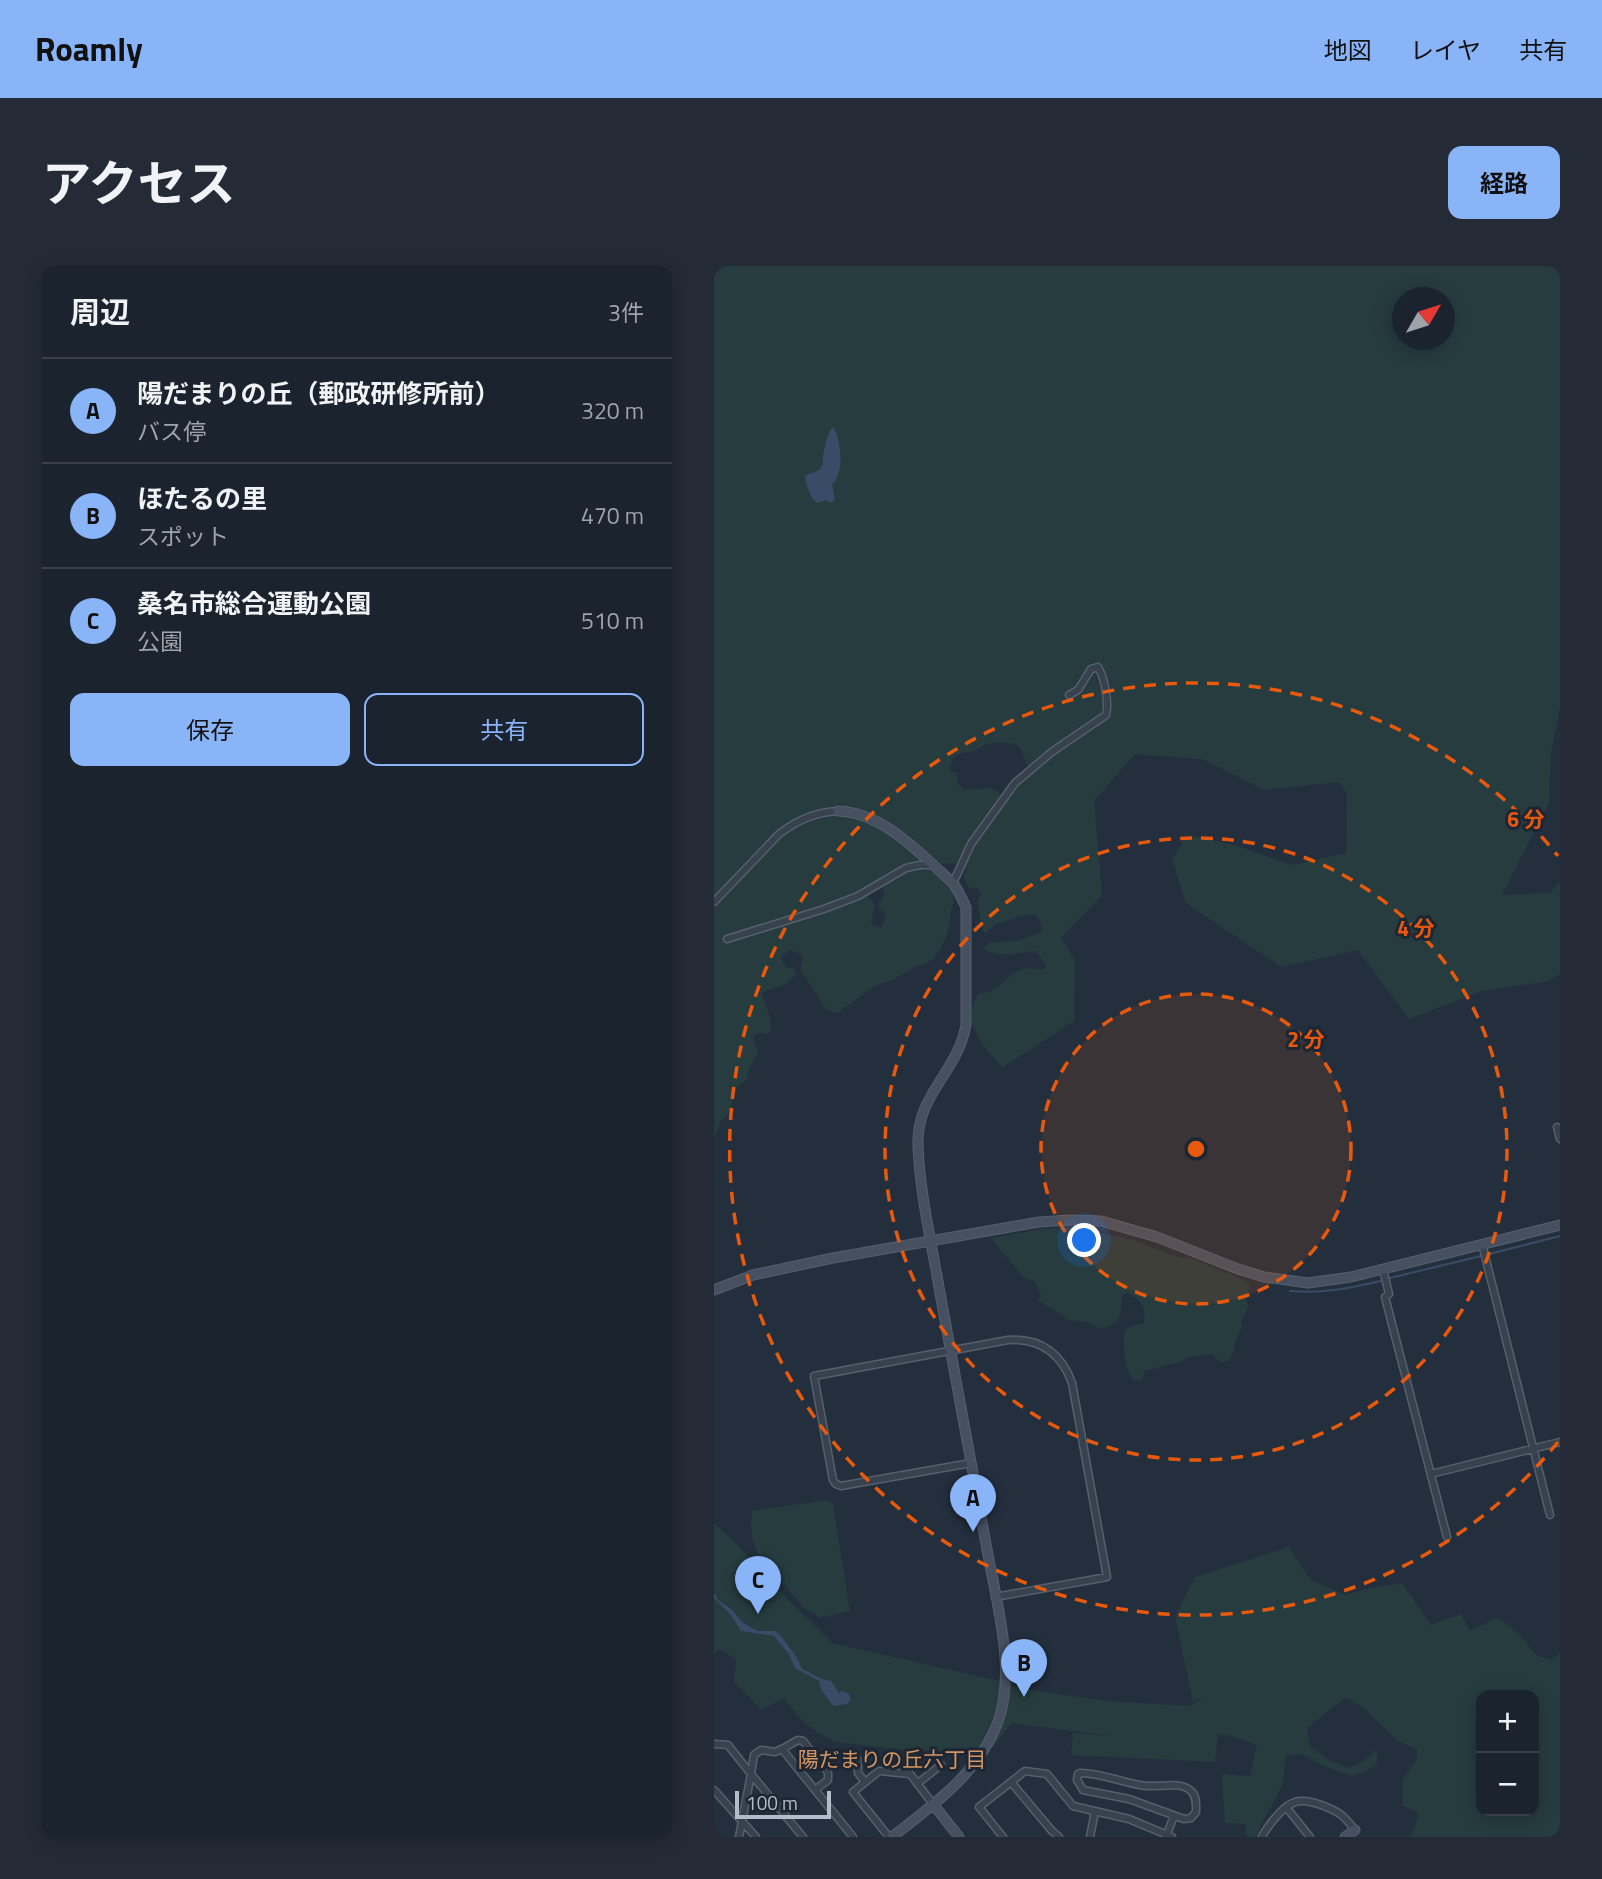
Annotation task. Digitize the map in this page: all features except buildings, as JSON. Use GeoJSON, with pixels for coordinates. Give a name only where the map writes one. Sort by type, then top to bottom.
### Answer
{"type":"FeatureCollection","features":[{"type":"Feature","properties":{"kind":"street"},"geometry":{"type":"LineString","coordinates":[[953,883],[971,844],[1015,783],[1053,751],[1103,719],[1107,713],[1098,667],[1091,668],[1078,690],[1069,695]]}},
{"type":"Feature","properties":{"kind":"street"},"geometry":{"type":"LineString","coordinates":[[714,901],[790,826],[813,815],[838,811],[863,815],[891,830],[953,883],[963,900],[967,917],[966,1025],[958,1052],[929,1097],[919,1125],[919,1158],[1006,1666],[1004,1697],[991,1738],[970,1771],[933,1804],[891,1837],[853,1792],[879,1771],[910,1774],[918,1783],[933,1804],[959,1837]]}},
{"type":"Feature","properties":{"kind":"street"},"geometry":{"type":"LineString","coordinates":[[727,939],[836,905],[858,896],[906,868],[932,865]]}},
{"type":"Feature","properties":{"kind":"street"},"geometry":{"type":"LineString","coordinates":[[1557,1127],[1560,1139]]}},
{"type":"Feature","properties":{"kind":"street"},"geometry":{"type":"LineString","coordinates":[[714,1290],[753,1275],[833,1258],[1039,1222],[1101,1221],[1157,1237],[1264,1277],[1308,1283],[1351,1277],[1560,1225]]}},
{"type":"Feature","properties":{"kind":"street"},"geometry":{"type":"LineString","coordinates":[[1482,1244],[1549,1515]]}},
{"type":"Feature","properties":{"kind":"street"},"geometry":{"type":"LineString","coordinates":[[1383,1269],[1389,1294],[1385,1297],[1447,1537]]}},
{"type":"Feature","properties":{"kind":"street"},"geometry":{"type":"LineString","coordinates":[[971,1463],[841,1486],[836,1484],[833,1480],[814,1376],[1017,1339],[1038,1344],[1059,1358],[1068,1373],[1074,1392],[1107,1577],[995,1597]]}},
{"type":"Feature","properties":{"kind":"street"},"geometry":{"type":"LineString","coordinates":[[1431,1474],[1560,1442]]}},
{"type":"Feature","properties":{"kind":"street"},"geometry":{"type":"LineString","coordinates":[[739,1837],[754,1755],[761,1750],[775,1752],[798,1740],[803,1741],[828,1772],[828,1780],[815,1790]]}},
{"type":"Feature","properties":{"kind":"street"},"geometry":{"type":"LineString","coordinates":[[714,1744],[728,1745],[803,1837]]}},
{"type":"Feature","properties":{"kind":"street"},"geometry":{"type":"LineString","coordinates":[[782,1749],[853,1837]]}},
{"type":"Feature","properties":{"kind":"street"},"geometry":{"type":"LineString","coordinates":[[859,1760],[858,1773],[865,1782]]}},
{"type":"Feature","properties":{"kind":"street"},"geometry":{"type":"LineString","coordinates":[[918,1783],[941,1765]]}},
{"type":"Feature","properties":{"kind":"street"},"geometry":{"type":"LineString","coordinates":[[1003,1837],[979,1807],[1025,1771],[1046,1774],[1073,1806],[1129,1819],[1169,1836],[1174,1816]]}},
{"type":"Feature","properties":{"kind":"street"},"geometry":{"type":"LineString","coordinates":[[1078,1774],[1102,1775],[1146,1786],[1188,1788],[1195,1796],[1195,1815],[1188,1819],[1174,1816],[1139,1802],[1083,1790],[1077,1780],[1078,1774]]}},
{"type":"Feature","properties":{"kind":"street"},"geometry":{"type":"LineString","coordinates":[[1011,1782],[1059,1837]]}},
{"type":"Feature","properties":{"kind":"street"},"geometry":{"type":"LineString","coordinates":[[714,1790],[756,1837]]}},
{"type":"Feature","properties":{"kind":"street"},"geometry":{"type":"LineString","coordinates":[[1090,1837],[1099,1793]]}},
{"type":"Feature","properties":{"kind":"street"},"geometry":{"type":"LineString","coordinates":[[1262,1837],[1286,1807],[1299,1801],[1312,1802],[1342,1814],[1355,1830],[1345,1837]]}},
{"type":"Feature","properties":{"kind":"street"},"geometry":{"type":"LineString","coordinates":[[1286,1807],[1310,1837]]}},
{"type":"Feature","properties":{"kind":"green space"},"geometry":{"type":"Polygon","coordinates":[[[714,266],[1560,266],[1560,707],[1551,753],[1549,803],[1502,895],[1550,893],[1560,882],[1560,974],[1549,981],[1482,991],[1409,1019],[1358,950],[1281,967],[1186,903],[1172,859],[1188,835],[1238,846],[1292,865],[1346,853],[1347,793],[1338,782],[1264,790],[1202,759],[1135,754],[1094,801],[1102,895],[1061,938],[1075,960],[1074,1021],[1002,1068],[976,1033],[971,1014],[973,1003],[979,993],[993,990],[1022,969],[1041,970],[1047,966],[1035,951],[994,954],[984,948],[990,942],[1030,937],[1042,931],[1041,925],[1035,915],[1028,915],[1000,923],[986,933],[983,931],[977,903],[981,894],[977,888],[971,889],[965,882],[967,860],[994,815],[1028,773],[1108,714],[1098,665],[1091,666],[1090,671],[1094,672],[1098,682],[1105,713],[1028,768],[1020,747],[1007,743],[985,745],[953,758],[949,770],[956,773],[957,782],[964,790],[990,788],[999,792],[1000,799],[968,843],[959,863],[937,863],[879,818],[850,808],[819,809],[787,823],[714,896],[714,266]]]}},
{"type":"Feature","properties":{"kind":"green space"},"geometry":{"type":"Polygon","coordinates":[[[828,815],[842,815],[868,823],[891,836],[924,862],[905,866],[864,889],[824,906],[726,936],[827,911],[865,896],[871,898],[875,905],[871,923],[875,927],[881,927],[886,917],[878,907],[884,896],[882,885],[903,872],[918,868],[936,873],[953,890],[954,899],[947,934],[942,947],[929,962],[873,987],[838,1013],[826,1009],[800,971],[803,958],[800,954],[790,950],[780,958],[787,967],[794,969],[796,974],[785,984],[762,993],[771,1029],[769,1034],[759,1033],[754,1036],[753,1040],[759,1052],[749,1069],[747,1079],[733,1091],[733,1100],[714,1139],[714,907],[781,837],[803,822],[828,815]]]}},
{"type":"Feature","properties":{"kind":"green space"},"geometry":{"type":"Polygon","coordinates":[[[1068,1227],[1096,1229],[1098,1233],[1128,1239],[1172,1255],[1193,1259],[1246,1281],[1250,1286],[1246,1298],[1248,1307],[1241,1321],[1242,1328],[1235,1341],[1234,1352],[1229,1359],[1220,1362],[1212,1354],[1189,1357],[1145,1371],[1141,1380],[1134,1380],[1126,1363],[1124,1337],[1129,1327],[1144,1323],[1144,1308],[1140,1302],[1128,1293],[1122,1295],[1119,1318],[1113,1324],[1100,1329],[1087,1322],[1069,1320],[1039,1301],[1041,1296],[1035,1282],[1023,1277],[991,1238],[1068,1227]]]}},
{"type":"Feature","properties":{"kind":"green space"},"geometry":{"type":"Polygon","coordinates":[[[827,1500],[833,1505],[850,1611],[820,1618],[804,1608],[758,1554],[751,1524],[752,1511],[827,1500]]]}},
{"type":"Feature","properties":{"kind":"green space"},"geometry":{"type":"Polygon","coordinates":[[[714,1523],[832,1643],[1020,1688],[1105,1701],[1190,1706],[1208,1694],[1193,1702],[1175,1616],[1195,1577],[1289,1547],[1311,1580],[1345,1595],[1402,1583],[1431,1625],[1461,1614],[1470,1631],[1498,1617],[1521,1636],[1536,1655],[1551,1660],[1560,1652],[1560,1837],[1408,1837],[1412,1834],[1419,1813],[1403,1805],[1402,1780],[1417,1759],[1417,1749],[1398,1741],[1365,1709],[1346,1697],[1307,1728],[1310,1746],[1327,1759],[1347,1768],[1361,1763],[1377,1749],[1377,1764],[1352,1776],[1321,1765],[1302,1754],[1286,1755],[1280,1790],[1261,1824],[1257,1837],[1247,1837],[1245,1824],[1225,1823],[1222,1774],[1250,1776],[1257,1745],[1232,1736],[1218,1734],[1215,1762],[1071,1755],[1073,1733],[1120,1737],[1011,1723],[993,1748],[980,1746],[971,1757],[835,1742],[806,1724],[784,1698],[761,1710],[734,1682],[736,1660],[721,1649],[714,1653],[714,1523]]]}},
{"type":"Feature","properties":{"kind":"water"},"geometry":{"type":"Polygon","coordinates":[[[832,428],[841,457],[839,473],[832,485],[835,499],[832,503],[826,500],[817,503],[809,491],[805,476],[821,468],[826,441],[832,428]]]}},
{"type":"Feature","properties":{"kind":"water"},"geometry":{"type":"Polygon","coordinates":[[[714,1592],[718,1600],[750,1627],[758,1631],[775,1631],[797,1658],[802,1669],[831,1681],[839,1693],[842,1691],[849,1694],[851,1700],[847,1704],[833,1706],[821,1689],[819,1681],[795,1668],[789,1654],[774,1636],[741,1631],[731,1615],[714,1598],[714,1592]]]}},
{"type":"Feature","properties":{"kind":"waterway"},"geometry":{"type":"LineString","coordinates":[[1489,1254],[1560,1236]]}},
{"type":"Feature","properties":{"kind":"waterway"},"geometry":{"type":"LineString","coordinates":[[1390,1278],[1481,1256]]}},
{"type":"Feature","properties":{"kind":"waterway"},"geometry":{"type":"LineString","coordinates":[[1290,1291],[1325,1291],[1381,1281]]}},
{"type":"Feature","properties":{"kind":"place","name":"陽だまりの丘（郵政研修所前）"},"geometry":{"type":"Point","coordinates":[973,1532]}},
{"type":"Feature","properties":{"kind":"place","name":"桑名市総合運動公園"},"geometry":{"type":"Point","coordinates":[758,1614]}},
{"type":"Feature","properties":{"kind":"place","name":"ほたるの里"},"geometry":{"type":"Point","coordinates":[1024,1697]}},
{"type":"Feature","properties":{"kind":"district","name":"陽だまりの丘六丁目"},"geometry":{"type":"Point","coordinates":[892,1759]}}]}
